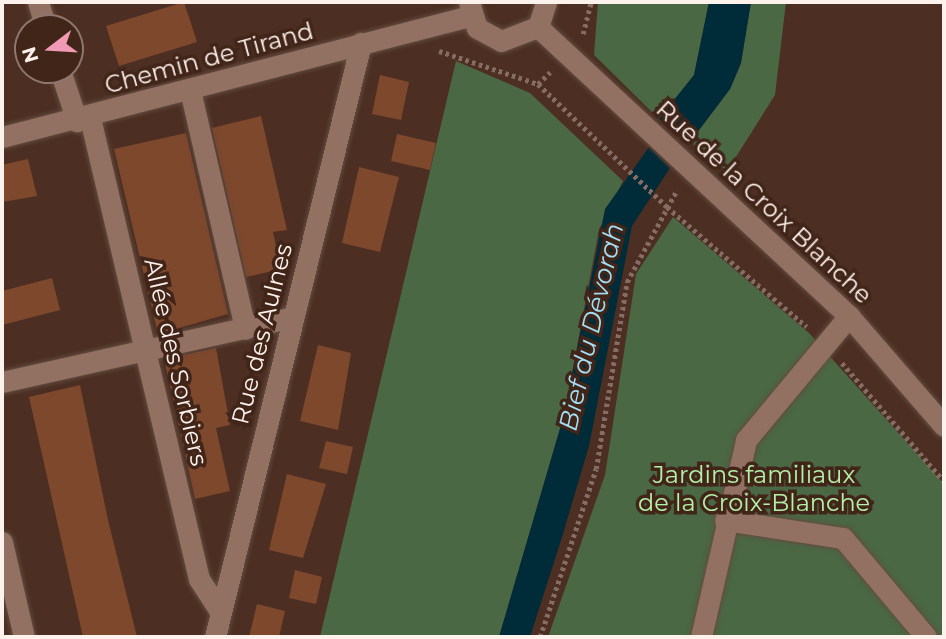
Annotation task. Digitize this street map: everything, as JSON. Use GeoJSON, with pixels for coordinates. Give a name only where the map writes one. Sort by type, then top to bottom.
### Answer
{"type":"FeatureCollection","features":[{"type":"Feature","properties":{"kind":"street"},"geometry":{"type":"LineString","coordinates":[[470,9],[501,41],[538,27],[546,2]]}},
{"type":"Feature","properties":{"kind":"street","name":"Chemin de Tirand"},"geometry":{"type":"LineString","coordinates":[[2,137],[84,120],[429,26],[470,9]]}},
{"type":"Feature","properties":{"kind":"street","name":"Rue de la Croix Blanche"},"geometry":{"type":"LineString","coordinates":[[538,27],[692,165],[849,316],[944,426]]}},
{"type":"Feature","properties":{"kind":"street","name":"Rue des Aulnes"},"geometry":{"type":"LineString","coordinates":[[215,637],[361,43]]}},
{"type":"Feature","properties":{"kind":"street","name":"Allée des Sorbiers"},"geometry":{"type":"LineString","coordinates":[[67,84],[84,120],[149,351],[199,579],[221,613]]}},
{"type":"Feature","properties":{"kind":"street"},"geometry":{"type":"LineString","coordinates":[[190,90],[246,329]]}},
{"type":"Feature","properties":{"kind":"street"},"geometry":{"type":"LineString","coordinates":[[701,637],[725,520],[746,440],[849,316]]}},
{"type":"Feature","properties":{"kind":"street"},"geometry":{"type":"LineString","coordinates":[[2,382],[293,317]]}},
{"type":"Feature","properties":{"kind":"street"},"geometry":{"type":"LineString","coordinates":[[725,520],[843,538],[926,637]]}},
{"type":"Feature","properties":{"kind":"street"},"geometry":{"type":"LineString","coordinates":[[2,542],[24,637]]}},
{"type":"Feature","properties":{"kind":"path"},"geometry":{"type":"LineString","coordinates":[[429,26],[434,49],[538,84],[667,207],[627,282],[596,469],[540,637]]}},
{"type":"Feature","properties":{"kind":"green space"},"geometry":{"type":"Polygon","coordinates":[[[598,2],[709,2],[694,75],[659,119],[594,55],[598,2]]]}},
{"type":"Feature","properties":{"kind":"green space"},"geometry":{"type":"Polygon","coordinates":[[[751,2],[786,2],[775,95],[727,171],[690,142],[730,89],[741,63],[751,2]]]}},
{"type":"Feature","properties":{"kind":"green space"},"geometry":{"type":"Polygon","coordinates":[[[456,61],[530,93],[623,181],[599,230],[564,415],[499,637],[320,637],[456,61]]]}},
{"type":"Feature","properties":{"kind":"green space","name":"Jardins familiaux de la Croix-Blanche"},"geometry":{"type":"Polygon","coordinates":[[[673,217],[809,333],[944,484],[944,637],[548,637],[605,475],[636,274],[673,217]]]}},
{"type":"Feature","properties":{"kind":"water"},"geometry":{"type":"Polygon","coordinates":[[[709,2],[751,2],[741,63],[730,89],[690,142],[659,119],[694,75],[709,2]]]}},
{"type":"Feature","properties":{"kind":"water","name":"Bief du Dévorah"},"geometry":{"type":"Polygon","coordinates":[[[649,147],[670,168],[632,226],[589,446],[562,537],[530,637],[499,637],[564,415],[605,209],[649,147]]]}},
{"type":"Feature","properties":{"kind":"building"},"geometry":{"type":"Polygon","coordinates":[[[184,2],[197,42],[119,66],[106,26],[184,2]]]}},
{"type":"Feature","properties":{"kind":"building"},"geometry":{"type":"Polygon","coordinates":[[[380,75],[409,82],[401,120],[372,114],[380,75]]]}},
{"type":"Feature","properties":{"kind":"building"},"geometry":{"type":"Polygon","coordinates":[[[261,116],[287,230],[273,232],[281,269],[246,277],[212,128],[261,116]]]}},
{"type":"Feature","properties":{"kind":"building"},"geometry":{"type":"Polygon","coordinates":[[[186,133],[228,314],[158,334],[114,149],[186,133]]]}},
{"type":"Feature","properties":{"kind":"building"},"geometry":{"type":"Polygon","coordinates":[[[397,134],[436,143],[430,170],[391,161],[397,134]]]}},
{"type":"Feature","properties":{"kind":"building"},"geometry":{"type":"Polygon","coordinates":[[[28,159],[37,196],[2,202],[2,165],[28,159]]]}},
{"type":"Feature","properties":{"kind":"building"},"geometry":{"type":"Polygon","coordinates":[[[359,167],[399,177],[380,252],[342,243],[359,167]]]}},
{"type":"Feature","properties":{"kind":"building"},"geometry":{"type":"Polygon","coordinates":[[[52,278],[60,310],[2,325],[2,291],[52,278]]]}},
{"type":"Feature","properties":{"kind":"building"},"geometry":{"type":"Polygon","coordinates":[[[318,345],[351,353],[338,430],[300,421],[318,345]]]}},
{"type":"Feature","properties":{"kind":"building"},"geometry":{"type":"Polygon","coordinates":[[[216,348],[230,425],[216,428],[230,491],[195,499],[164,359],[216,348]]]}},
{"type":"Feature","properties":{"kind":"building"},"geometry":{"type":"Polygon","coordinates":[[[80,385],[108,520],[137,637],[83,637],[29,397],[80,385]]]}},
{"type":"Feature","properties":{"kind":"building"},"geometry":{"type":"Polygon","coordinates":[[[326,441],[353,447],[347,474],[319,468],[326,441]]]}},
{"type":"Feature","properties":{"kind":"building"},"geometry":{"type":"Polygon","coordinates":[[[287,474],[326,484],[303,558],[269,550],[287,474]]]}},
{"type":"Feature","properties":{"kind":"building"},"geometry":{"type":"Polygon","coordinates":[[[295,570],[322,577],[316,604],[289,598],[295,570]]]}},
{"type":"Feature","properties":{"kind":"building"},"geometry":{"type":"Polygon","coordinates":[[[257,604],[285,611],[279,637],[249,637],[257,604]]]}}]}
